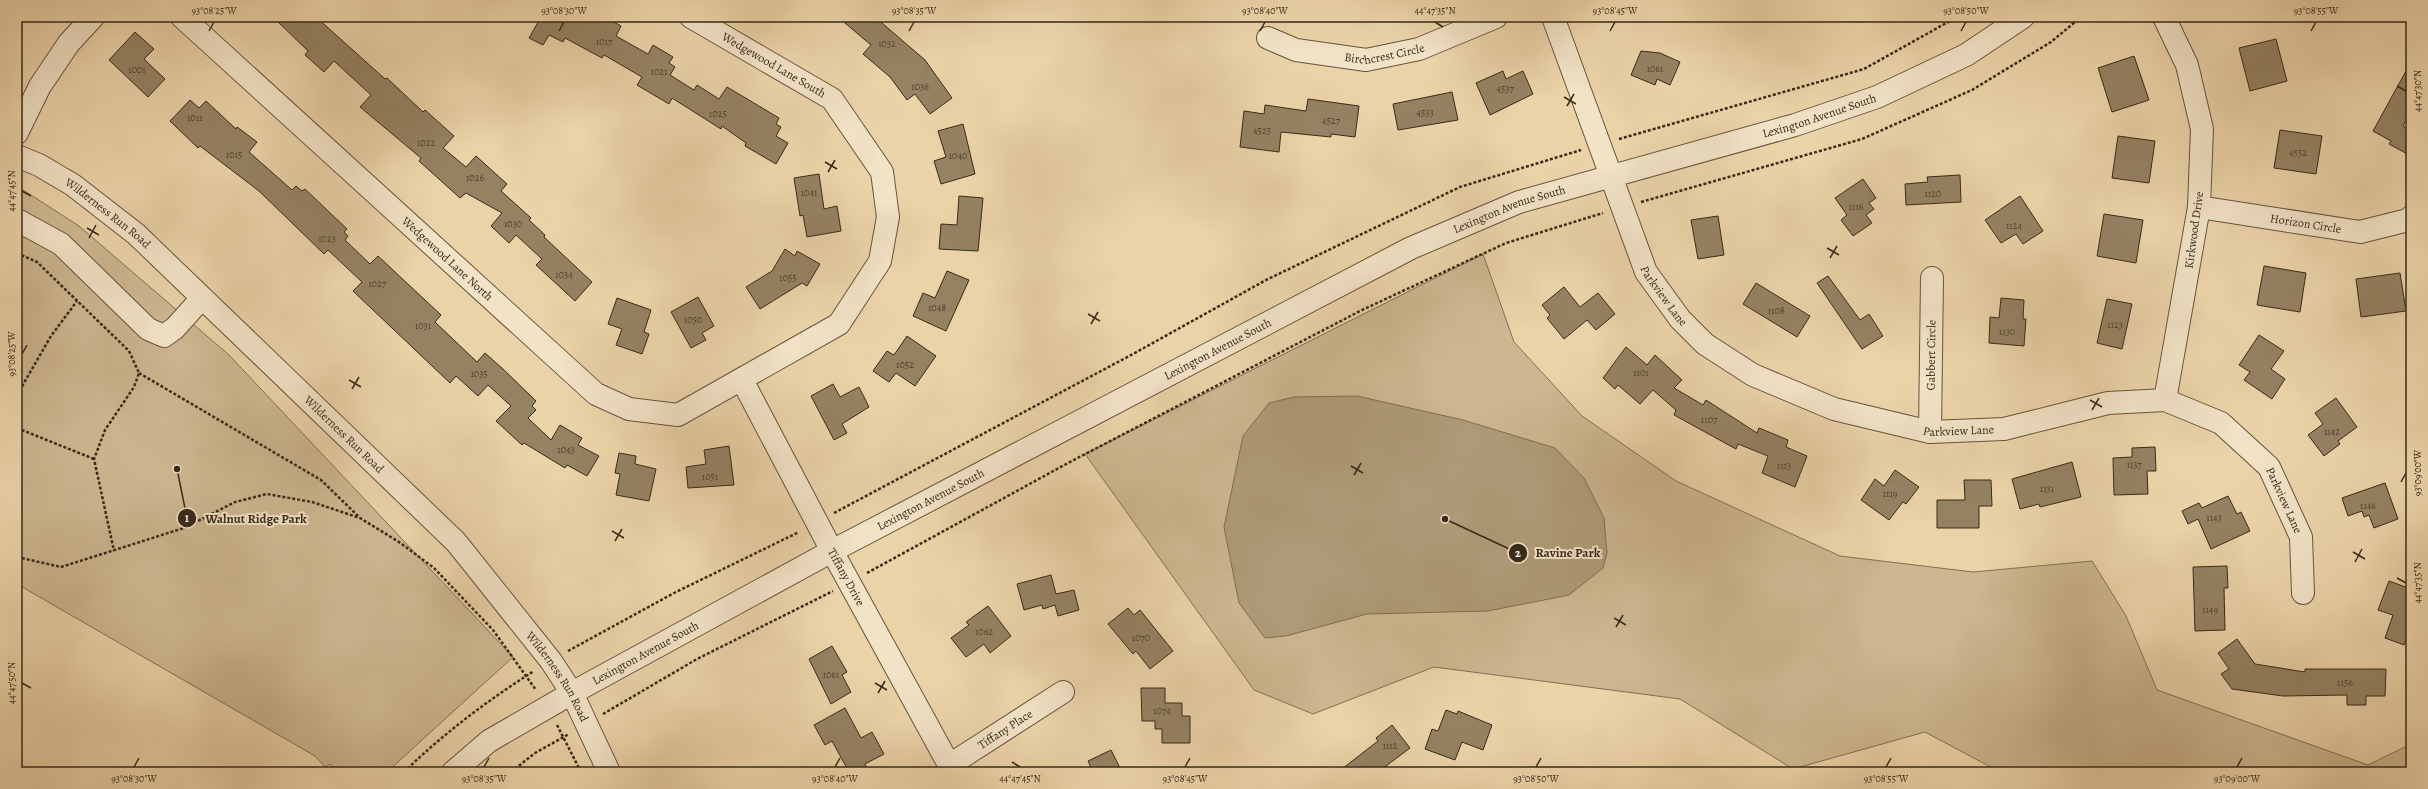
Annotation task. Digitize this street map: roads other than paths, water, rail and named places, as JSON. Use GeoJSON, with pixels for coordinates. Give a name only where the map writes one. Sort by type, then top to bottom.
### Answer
{"type":"FeatureCollection","features":[{"type":"Feature","properties":{"kind":"street"},"geometry":{"type":"LineString","coordinates":[[17,133],[40,86],[69,43],[93,17]]}},
{"type":"Feature","properties":{"kind":"street","name":"Wedgewood Lane North"},"geometry":{"type":"LineString","coordinates":[[182,17],[596,394],[629,409],[678,415],[742,380]]}},
{"type":"Feature","properties":{"kind":"street","name":"Wedgewood Lane South"},"geometry":{"type":"LineString","coordinates":[[691,17],[832,99],[882,172],[888,217],[880,261],[839,324],[742,380]]}},
{"type":"Feature","properties":{"kind":"street","name":"Birchcrest Circle"},"geometry":{"type":"LineString","coordinates":[[1268,38],[1296,50],[1366,60],[1419,49],[1496,17]]}},
{"type":"Feature","properties":{"kind":"street"},"geometry":{"type":"LineString","coordinates":[[1553,17],[1612,175]]}},
{"type":"Feature","properties":{"kind":"street","name":"Lexington Avenue South"},"geometry":{"type":"LineString","coordinates":[[453,772],[489,741],[572,693],[832,551],[1411,248],[1519,202],[1795,125],[1877,98],[1966,54],[2023,17]]}},
{"type":"Feature","properties":{"kind":"street","name":"Kirkwood Drive"},"geometry":{"type":"LineString","coordinates":[[2164,17],[2187,66],[2202,130],[2199,207],[2165,400]]}},
{"type":"Feature","properties":{"kind":"street","name":"Wilderness Run Road"},"geometry":{"type":"LineString","coordinates":[[17,156],[39,165],[73,185],[136,234],[456,542],[551,661],[572,693],[609,772]]}},
{"type":"Feature","properties":{"kind":"street","name":"Parkview Lane"},"geometry":{"type":"LineString","coordinates":[[1612,175],[1646,272],[1680,319],[1705,344],[1753,375],[1834,409],[1930,432],[2004,429],[2108,403],[2165,400],[2221,423],[2269,467],[2301,537],[2303,593]]}},
{"type":"Feature","properties":{"kind":"street","name":"Horizon Circle"},"geometry":{"type":"LineString","coordinates":[[2199,207],[2360,232],[2408,220],[2411,217]]}},
{"type":"Feature","properties":{"kind":"street"},"geometry":{"type":"LineString","coordinates":[[17,220],[61,244],[148,329],[164,336],[175,328],[202,298]]}},
{"type":"Feature","properties":{"kind":"street","name":"Gabbert Circle"},"geometry":{"type":"LineString","coordinates":[[1930,432],[1932,278]]}},
{"type":"Feature","properties":{"kind":"street","name":"Tiffany Drive"},"geometry":{"type":"LineString","coordinates":[[742,380],[849,583],[950,769]]}},
{"type":"Feature","properties":{"kind":"street","name":"Tiffany Place"},"geometry":{"type":"LineString","coordinates":[[950,769],[1064,692]]}},
{"type":"Feature","properties":{"kind":"place","name":"Walnut Ridge Park"},"geometry":{"type":"Point","coordinates":[177,469]}},
{"type":"Feature","properties":{"kind":"place","name":"Ravine Park"},"geometry":{"type":"Point","coordinates":[1445,519]}}]}
